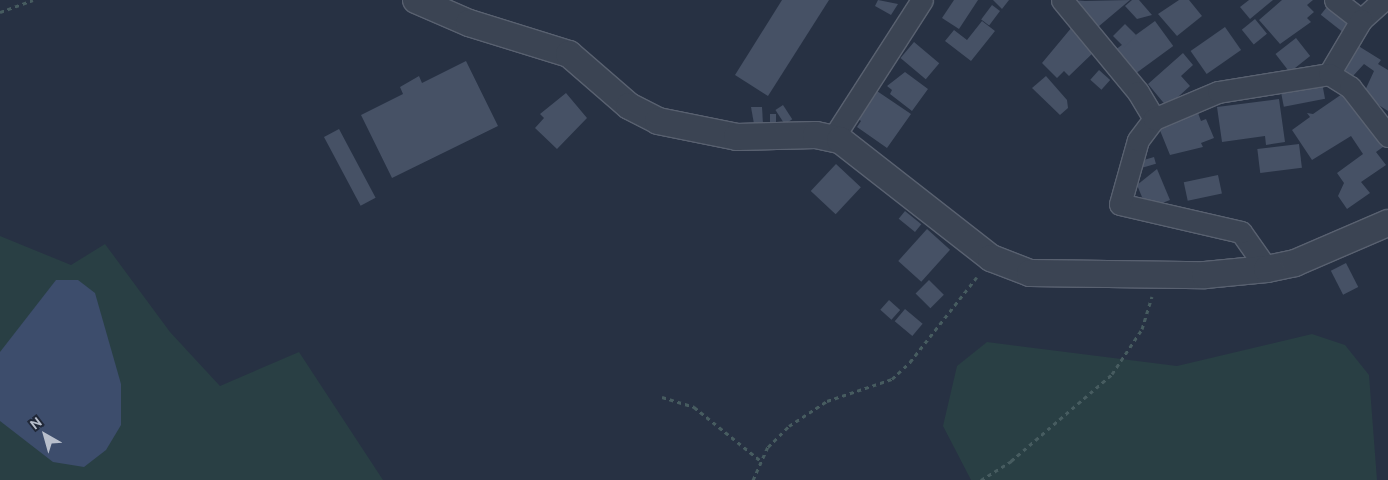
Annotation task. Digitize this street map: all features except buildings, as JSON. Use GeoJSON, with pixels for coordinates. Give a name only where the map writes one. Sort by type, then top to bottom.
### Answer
{"type":"FeatureCollection","features":[{"type":"Feature","properties":{"kind":"street"},"geometry":{"type":"LineString","coordinates":[[416,0],[469,23],[569,54],[629,106],[658,121],[737,138],[832,138],[992,258],[1030,273],[1159,275],[1267,269],[1294,263],[1388,223]]}},
{"type":"Feature","properties":{"kind":"street"},"geometry":{"type":"LineString","coordinates":[[832,138],[922,0]]}},
{"type":"Feature","properties":{"kind":"street"},"geometry":{"type":"LineString","coordinates":[[1062,0],[1138,92],[1154,119]]}},
{"type":"Feature","properties":{"kind":"street"},"geometry":{"type":"LineString","coordinates":[[1335,0],[1360,20]]}},
{"type":"Feature","properties":{"kind":"street"},"geometry":{"type":"LineString","coordinates":[[1329,74],[1360,20],[1384,0]]}},
{"type":"Feature","properties":{"kind":"street"},"geometry":{"type":"LineString","coordinates":[[1267,269],[1241,232],[1120,204],[1138,140],[1154,119],[1218,92],[1329,74],[1350,87],[1388,136]]}},
{"type":"Feature","properties":{"kind":"path"},"geometry":{"type":"LineString","coordinates":[[0,12],[33,0]]}},
{"type":"Feature","properties":{"kind":"path"},"geometry":{"type":"LineString","coordinates":[[753,480],[761,461],[776,437],[820,406],[892,379],[910,362],[992,258]]}},
{"type":"Feature","properties":{"kind":"path"},"geometry":{"type":"LineString","coordinates":[[981,480],[1011,461],[1112,374],[1142,330],[1159,275]]}},
{"type":"Feature","properties":{"kind":"path"},"geometry":{"type":"LineString","coordinates":[[662,397],[694,407],[761,461]]}},
{"type":"Feature","properties":{"kind":"green space"},"geometry":{"type":"Polygon","coordinates":[[[0,236],[71,265],[105,244],[170,332],[220,386],[299,352],[383,480],[0,480],[0,236]]]}},
{"type":"Feature","properties":{"kind":"green space"},"geometry":{"type":"Polygon","coordinates":[[[1312,334],[1345,345],[1369,375],[1377,480],[971,480],[943,426],[957,366],[987,342],[1177,366],[1312,334]]]}},
{"type":"Feature","properties":{"kind":"water"},"geometry":{"type":"Polygon","coordinates":[[[56,280],[78,280],[95,293],[121,384],[121,425],[106,450],[84,467],[53,462],[0,421],[0,352],[56,280]]]}}]}
